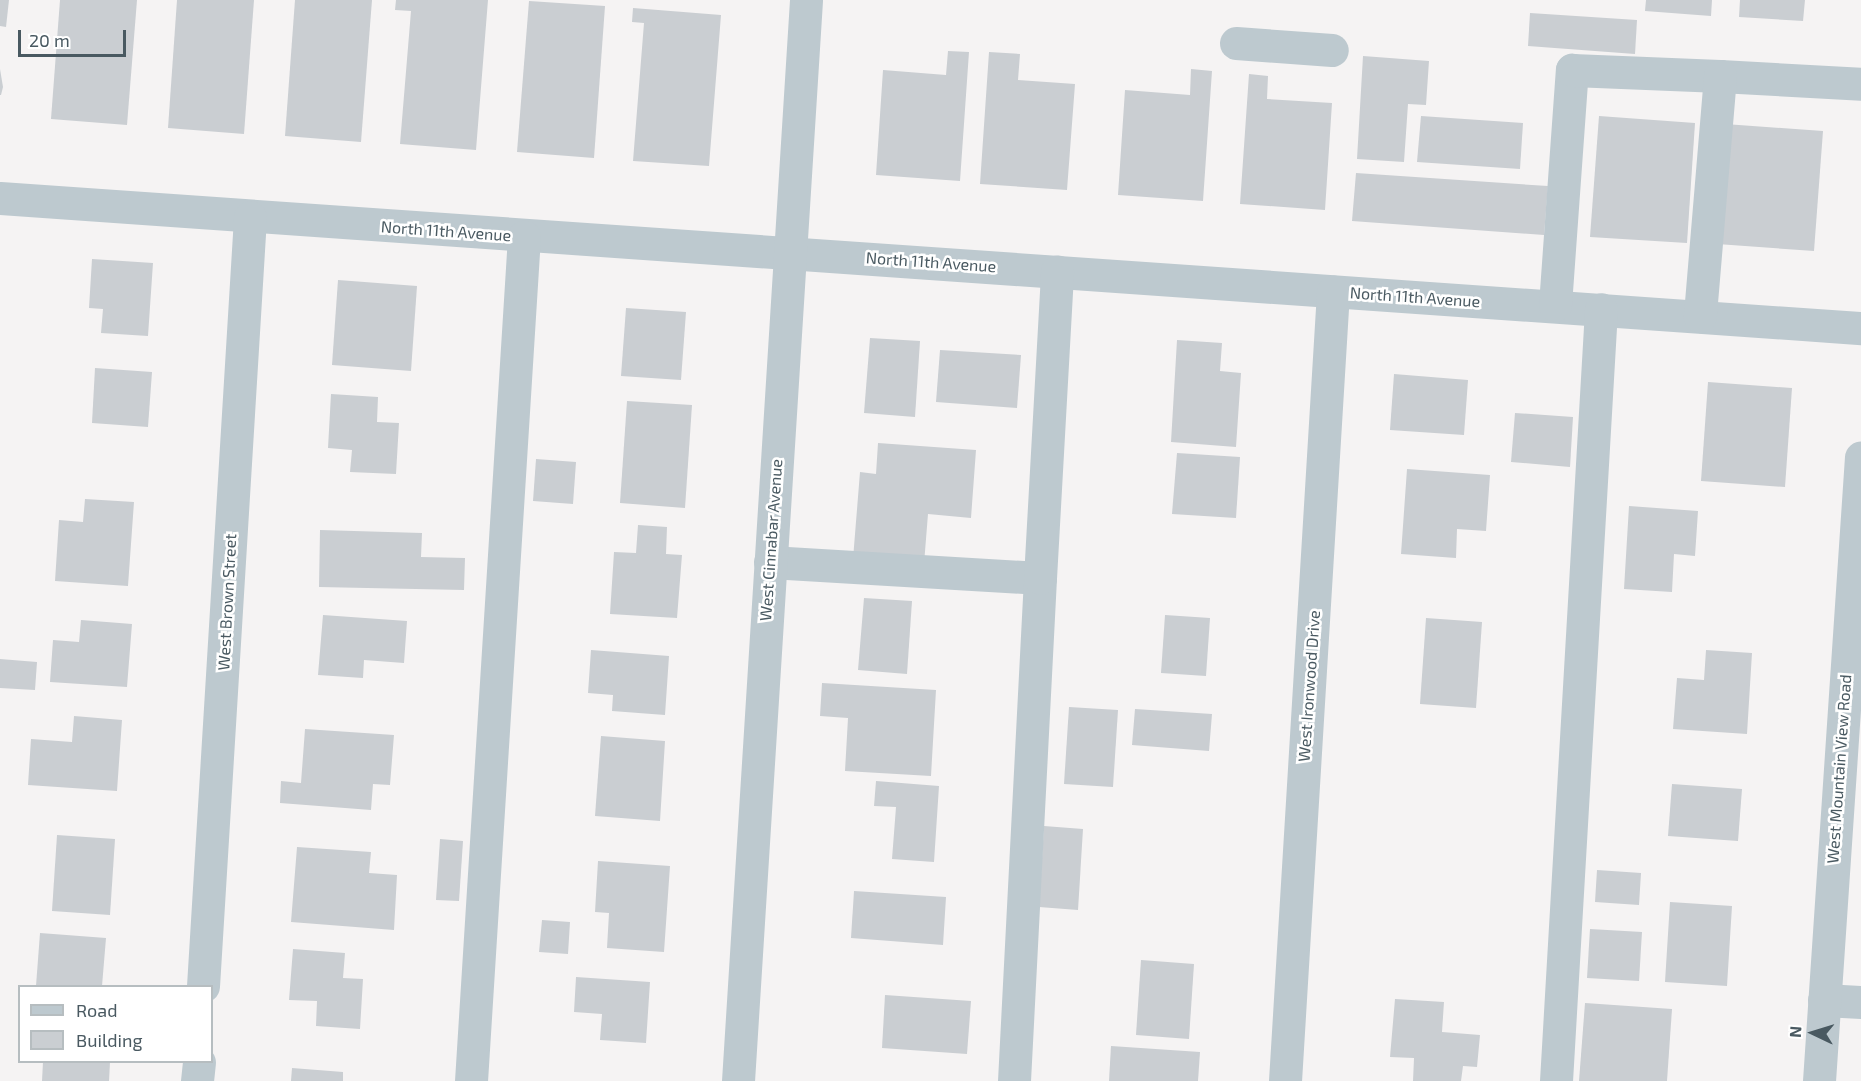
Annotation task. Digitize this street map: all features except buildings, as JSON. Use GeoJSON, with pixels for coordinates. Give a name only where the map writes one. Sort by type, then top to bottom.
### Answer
{"type":"FeatureCollection","features":[{"type":"Feature","properties":{"kind":"street","name":"West Cinnabar Avenue"},"geometry":{"type":"LineString","coordinates":[[738,1081],[806,0]]}},
{"type":"Feature","properties":{"kind":"street"},"geometry":{"type":"LineString","coordinates":[[1236,43],[1332,50]]}},
{"type":"Feature","properties":{"kind":"street"},"geometry":{"type":"LineString","coordinates":[[1555,305],[1572,70],[1861,84]]}},
{"type":"Feature","properties":{"kind":"street"},"geometry":{"type":"LineString","coordinates":[[1700,316],[1720,76]]}},
{"type":"Feature","properties":{"kind":"street","name":"North 11th Avenue"},"geometry":{"type":"LineString","coordinates":[[0,198],[524,237],[790,252],[1861,328]]}},
{"type":"Feature","properties":{"kind":"street","name":"West Brown Street"},"geometry":{"type":"LineString","coordinates":[[203,985],[250,217]]}},
{"type":"Feature","properties":{"kind":"street"},"geometry":{"type":"LineString","coordinates":[[471,1081],[524,237]]}},
{"type":"Feature","properties":{"kind":"street"},"geometry":{"type":"LineString","coordinates":[[1014,1081],[1057,271]]}},
{"type":"Feature","properties":{"kind":"street","name":"West Ironwood Drive"},"geometry":{"type":"LineString","coordinates":[[1285,1081],[1334,291]]}},
{"type":"Feature","properties":{"kind":"street"},"geometry":{"type":"LineString","coordinates":[[1556,1081],[1602,309]]}},
{"type":"Feature","properties":{"kind":"street","name":"West Mountain View Road"},"geometry":{"type":"LineString","coordinates":[[1819,1081],[1824,1000],[1850,778],[1861,457]]}},
{"type":"Feature","properties":{"kind":"street"},"geometry":{"type":"LineString","coordinates":[[770,562],[1040,578]]}},
{"type":"Feature","properties":{"kind":"street"},"geometry":{"type":"LineString","coordinates":[[1824,1000],[1861,1002]]}},
{"type":"Feature","properties":{"kind":"street"},"geometry":{"type":"LineString","coordinates":[[198,1081],[199,1063]]}}]}
